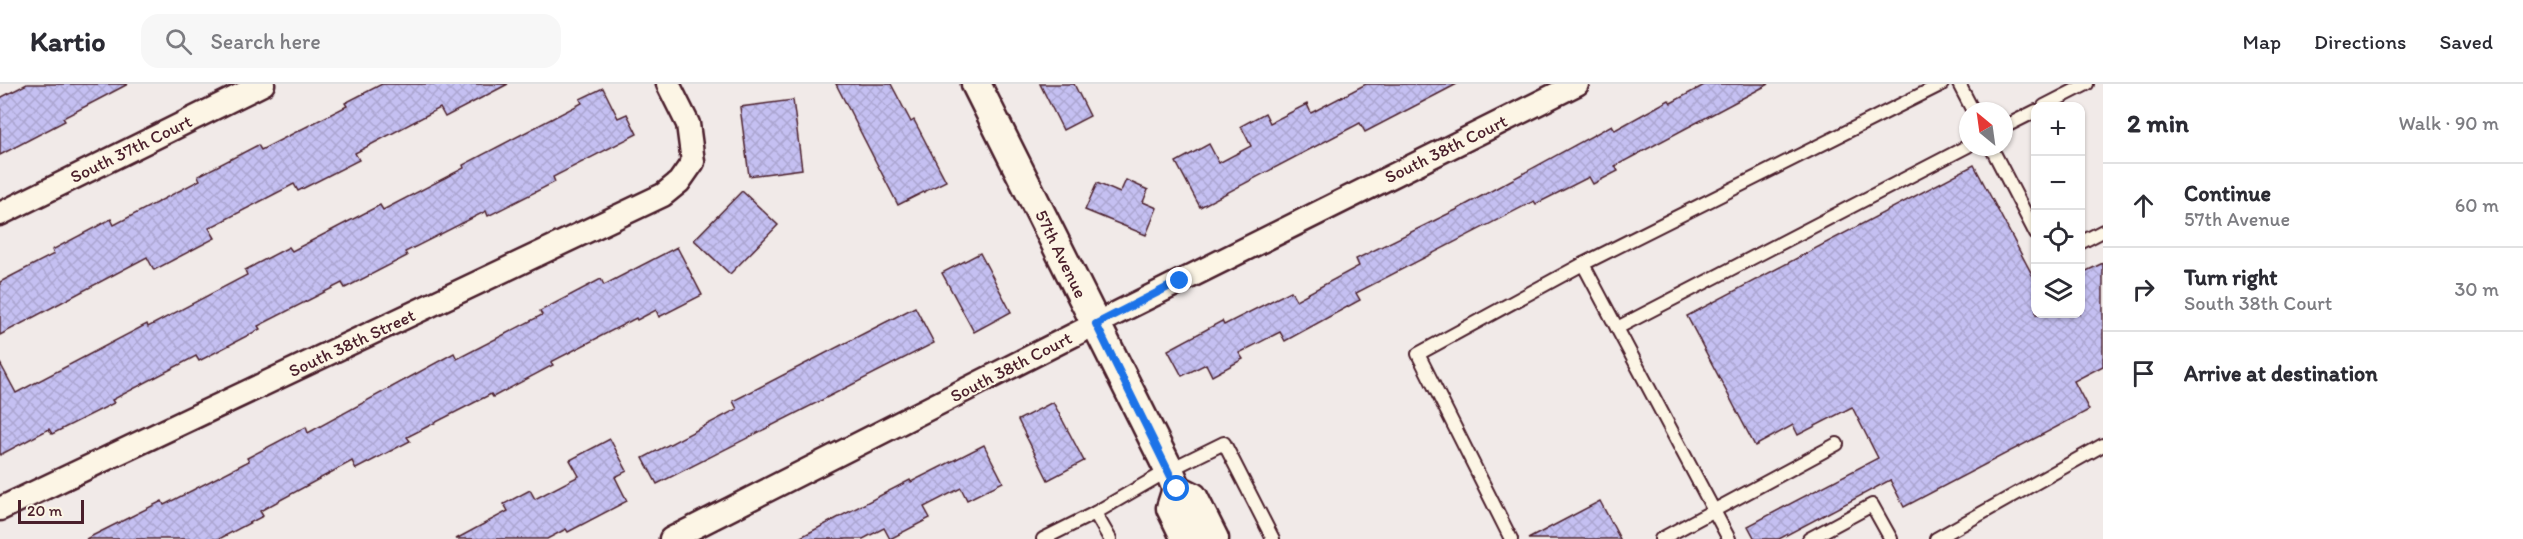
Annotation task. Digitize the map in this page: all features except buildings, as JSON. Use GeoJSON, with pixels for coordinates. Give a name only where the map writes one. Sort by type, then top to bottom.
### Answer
{"type":"FeatureCollection","features":[{"type":"Feature","properties":{"kind":"street","name":"South 37th Court"},"geometry":{"type":"LineString","coordinates":[[0,214],[263,84]]}},
{"type":"Feature","properties":{"kind":"street","name":"South 38th Street"},"geometry":{"type":"LineString","coordinates":[[0,510],[663,195],[679,182],[693,162],[688,124],[668,84]]}},
{"type":"Feature","properties":{"kind":"street","name":"57th Avenue"},"geometry":{"type":"LineString","coordinates":[[976,84],[1173,480],[1194,497],[1214,539]]}},
{"type":"Feature","properties":{"kind":"street","name":"South 38th Court"},"geometry":{"type":"LineString","coordinates":[[671,539],[1577,84]]}},
{"type":"Feature","properties":{"kind":"street","name":"57th Avenue"},"geometry":{"type":"LineString","coordinates":[[1173,480],[1171,508],[1186,539]]}},
{"type":"Feature","properties":{"kind":"lane"},"geometry":{"type":"LineString","coordinates":[[1511,539],[1418,354],[1583,264],[1942,84]]}},
{"type":"Feature","properties":{"kind":"lane"},"geometry":{"type":"LineString","coordinates":[[1959,84],[1968,102]]}},
{"type":"Feature","properties":{"kind":"lane"},"geometry":{"type":"LineString","coordinates":[[2052,102],[2087,84]]}},
{"type":"Feature","properties":{"kind":"lane"},"geometry":{"type":"LineString","coordinates":[[2013,123],[2031,114]]}},
{"type":"Feature","properties":{"kind":"lane"},"geometry":{"type":"LineString","coordinates":[[1617,328],[1959,151]]}},
{"type":"Feature","properties":{"kind":"lane"},"geometry":{"type":"LineString","coordinates":[[1996,156],[2031,224]]}},
{"type":"Feature","properties":{"kind":"lane"},"geometry":{"type":"LineString","coordinates":[[2085,240],[2103,231]]}},
{"type":"Feature","properties":{"kind":"lane"},"geometry":{"type":"LineString","coordinates":[[1583,264],[1729,539]]}},
{"type":"Feature","properties":{"kind":"lane"},"geometry":{"type":"LineString","coordinates":[[1043,539],[1095,513],[1173,480],[1224,443],[1273,539]]}},
{"type":"Feature","properties":{"kind":"lane"},"geometry":{"type":"LineString","coordinates":[[1661,539],[1837,444]]}},
{"type":"Feature","properties":{"kind":"lane"},"geometry":{"type":"LineString","coordinates":[[1936,539],[2103,445]]}},
{"type":"Feature","properties":{"kind":"lane"},"geometry":{"type":"LineString","coordinates":[[1809,539],[1872,505],[1892,539]]}},
{"type":"Feature","properties":{"kind":"lane"},"geometry":{"type":"LineString","coordinates":[[1095,513],[1110,539]]}},
{"type":"Feature","properties":{"kind":"route"},"geometry":{"type":"LineString","coordinates":[[1177,489],[1096,324],[1180,281]]}}]}
